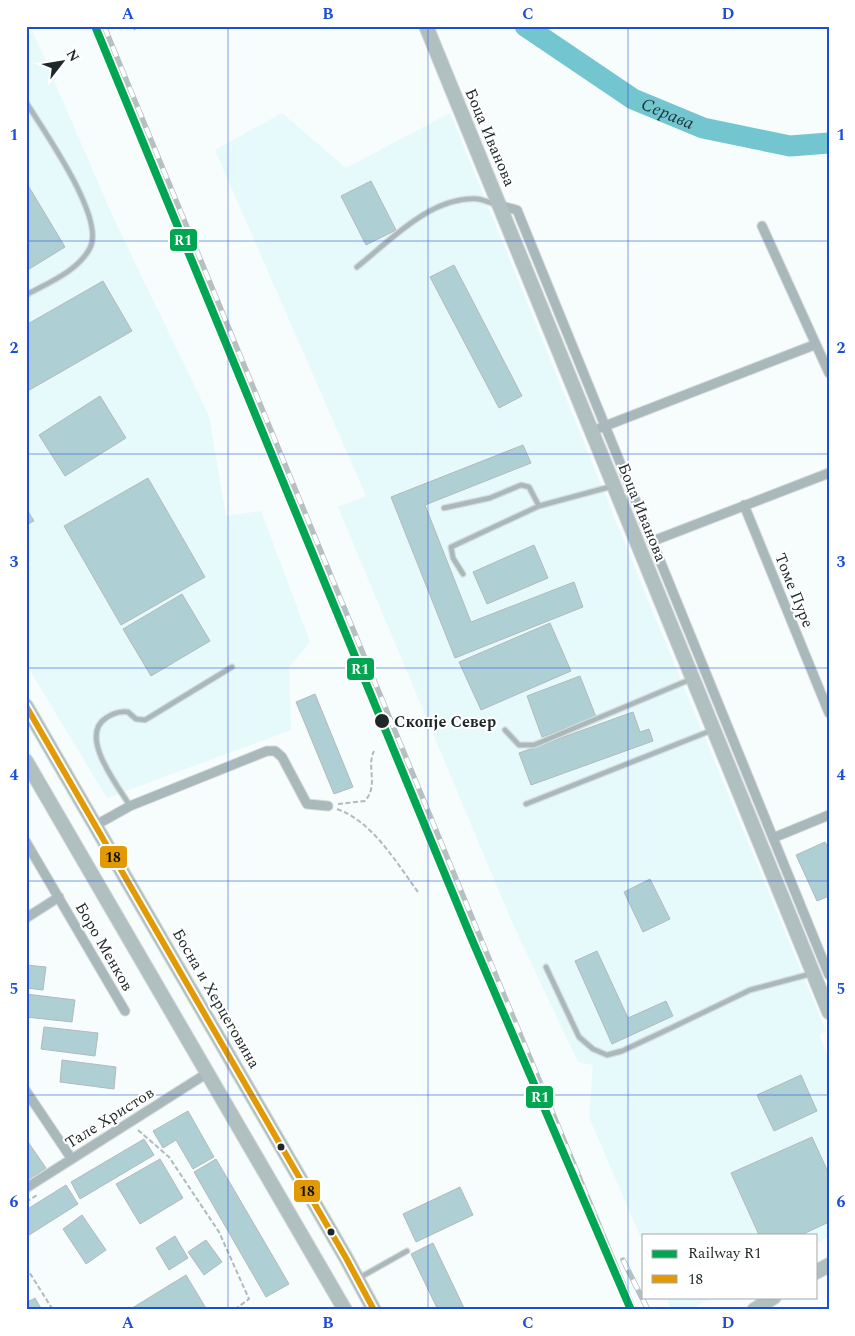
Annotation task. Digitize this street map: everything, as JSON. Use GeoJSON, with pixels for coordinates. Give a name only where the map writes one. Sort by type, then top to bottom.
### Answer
{"type":"FeatureCollection","features":[{"type":"Feature","properties":{"kind":"street","name":"Боца Иванова"},"geometry":{"type":"LineString","coordinates":[[426,26],[502,206],[613,486],[829,1012]]}},
{"type":"Feature","properties":{"kind":"street"},"geometry":{"type":"LineString","coordinates":[[502,206],[517,210],[829,975]]}},
{"type":"Feature","properties":{"kind":"street"},"geometry":{"type":"LineString","coordinates":[[762,226],[814,345],[829,373]]}},
{"type":"Feature","properties":{"kind":"street"},"geometry":{"type":"LineString","coordinates":[[591,431],[814,345]]}},
{"type":"Feature","properties":{"kind":"street"},"geometry":{"type":"LineString","coordinates":[[653,541],[829,473]]}},
{"type":"Feature","properties":{"kind":"street","name":"Томе Пуре"},"geometry":{"type":"LineString","coordinates":[[744,505],[829,713]]}},
{"type":"Feature","properties":{"kind":"street","name":"Босна и Херцеговина"},"geometry":{"type":"LineString","coordinates":[[26,706],[358,1279],[374,1310]]}},
{"type":"Feature","properties":{"kind":"street"},"geometry":{"type":"LineString","coordinates":[[721,749],[735,743]]}},
{"type":"Feature","properties":{"kind":"street"},"geometry":{"type":"LineString","coordinates":[[96,825],[130,806],[267,751],[275,751],[282,757],[307,804],[328,806]]}},
{"type":"Feature","properties":{"kind":"street"},"geometry":{"type":"LineString","coordinates":[[26,761],[209,1072],[345,1310]]}},
{"type":"Feature","properties":{"kind":"street"},"geometry":{"type":"LineString","coordinates":[[774,838],[829,815]]}},
{"type":"Feature","properties":{"kind":"street","name":"Боро Менков"},"geometry":{"type":"LineString","coordinates":[[26,842],[125,1011]]}},
{"type":"Feature","properties":{"kind":"street","name":"Боро Менков"},"geometry":{"type":"LineString","coordinates":[[26,918],[59,897]]}},
{"type":"Feature","properties":{"kind":"street","name":"Тале Христов"},"geometry":{"type":"LineString","coordinates":[[26,1188],[209,1072]]}},
{"type":"Feature","properties":{"kind":"street"},"geometry":{"type":"LineString","coordinates":[[26,1090],[71,1158]]}},
{"type":"Feature","properties":{"kind":"street"},"geometry":{"type":"LineString","coordinates":[[754,1310],[772,1298]]}},
{"type":"Feature","properties":{"kind":"lane"},"geometry":{"type":"LineString","coordinates":[[26,102],[61,157],[92,220],[94,236],[91,247],[74,267],[26,295]]}},
{"type":"Feature","properties":{"kind":"lane"},"geometry":{"type":"LineString","coordinates":[[357,267],[428,212],[456,201],[479,199],[502,206]]}},
{"type":"Feature","properties":{"kind":"lane"},"geometry":{"type":"LineString","coordinates":[[444,508],[490,498],[521,485],[530,487],[539,506]]}},
{"type":"Feature","properties":{"kind":"lane"},"geometry":{"type":"LineString","coordinates":[[462,574],[453,558],[451,547],[539,506],[613,486]]}},
{"type":"Feature","properties":{"kind":"lane"},"geometry":{"type":"LineString","coordinates":[[130,806],[100,754],[95,732],[98,724],[107,717],[125,711],[136,719],[145,720],[232,667]]}},
{"type":"Feature","properties":{"kind":"lane"},"geometry":{"type":"LineString","coordinates":[[505,730],[519,745],[534,745],[692,678]]}},
{"type":"Feature","properties":{"kind":"lane"},"geometry":{"type":"LineString","coordinates":[[526,804],[714,730]]}},
{"type":"Feature","properties":{"kind":"lane"},"geometry":{"type":"LineString","coordinates":[[546,966],[580,1037],[593,1049],[607,1055],[622,1051],[750,990],[813,974]]}},
{"type":"Feature","properties":{"kind":"lane"},"geometry":{"type":"LineString","coordinates":[[358,1279],[407,1251]]}},
{"type":"Feature","properties":{"kind":"path"},"geometry":{"type":"LineString","coordinates":[[133,26],[135,30]]}},
{"type":"Feature","properties":{"kind":"path"},"geometry":{"type":"LineString","coordinates":[[328,806],[365,801],[372,793],[371,758],[374,750]]}},
{"type":"Feature","properties":{"kind":"path"},"geometry":{"type":"LineString","coordinates":[[328,806],[344,812],[370,831],[389,852],[418,892]]}},
{"type":"Feature","properties":{"kind":"path"},"geometry":{"type":"LineString","coordinates":[[129,1122],[168,1156],[219,1232],[249,1299],[234,1310]]}},
{"type":"Feature","properties":{"kind":"path"},"geometry":{"type":"LineString","coordinates":[[26,1267],[53,1310]]}},
{"type":"Feature","properties":{"kind":"shaded area"},"geometry":{"type":"Polygon","coordinates":[[[33,32],[112,215],[209,416],[226,516],[261,511],[310,642],[289,667],[291,730],[107,798],[26,664],[26,36],[33,32]]]}},
{"type":"Feature","properties":{"kind":"shaded area"},"geometry":{"type":"Polygon","coordinates":[[[282,113],[346,168],[450,113],[826,1031],[819,1035],[829,1058],[829,1237],[818,1243],[818,1234],[642,1234],[642,1240],[589,1117],[593,1065],[578,1062],[512,922],[338,507],[366,496],[215,150],[282,113]]]}},
{"type":"Feature","properties":{"kind":"shaded area"},"geometry":{"type":"Polygon","coordinates":[[[666,1298],[711,1298],[689,1310],[671,1310],[666,1298]]]}},
{"type":"Feature","properties":{"kind":"building"},"geometry":{"type":"Polygon","coordinates":[[[371,181],[396,230],[366,245],[341,196],[371,181]]]}},
{"type":"Feature","properties":{"kind":"building"},"geometry":{"type":"Polygon","coordinates":[[[26,182],[65,247],[26,271],[26,182]]]}},
{"type":"Feature","properties":{"kind":"building"},"geometry":{"type":"Polygon","coordinates":[[[454,265],[522,396],[499,408],[430,277],[454,265]]]}},
{"type":"Feature","properties":{"kind":"building"},"geometry":{"type":"Polygon","coordinates":[[[103,281],[132,331],[26,392],[26,325],[103,281]]]}},
{"type":"Feature","properties":{"kind":"building"},"geometry":{"type":"Polygon","coordinates":[[[100,396],[126,438],[65,476],[39,435],[100,396]]]}},
{"type":"Feature","properties":{"kind":"building"},"geometry":{"type":"Polygon","coordinates":[[[523,445],[531,463],[425,505],[471,622],[574,582],[583,607],[455,658],[391,497],[523,445]]]}},
{"type":"Feature","properties":{"kind":"building"},"geometry":{"type":"Polygon","coordinates":[[[148,478],[205,577],[121,625],[64,526],[148,478]]]}},
{"type":"Feature","properties":{"kind":"building"},"geometry":{"type":"Polygon","coordinates":[[[26,508],[34,521],[26,525],[26,508]]]}},
{"type":"Feature","properties":{"kind":"building"},"geometry":{"type":"Polygon","coordinates":[[[534,545],[548,578],[487,604],[473,572],[534,545]]]}},
{"type":"Feature","properties":{"kind":"building"},"geometry":{"type":"Polygon","coordinates":[[[182,594],[210,641],[151,676],[123,629],[182,594]]]}},
{"type":"Feature","properties":{"kind":"building"},"geometry":{"type":"Polygon","coordinates":[[[550,623],[571,671],[481,710],[459,662],[550,623]]]}},
{"type":"Feature","properties":{"kind":"building"},"geometry":{"type":"Polygon","coordinates":[[[580,676],[596,717],[542,737],[527,696],[580,676]]]}},
{"type":"Feature","properties":{"kind":"building"},"geometry":{"type":"Polygon","coordinates":[[[315,694],[353,787],[334,794],[296,702],[315,694]]]}},
{"type":"Feature","properties":{"kind":"building"},"geometry":{"type":"Polygon","coordinates":[[[633,712],[640,732],[649,729],[653,741],[531,785],[519,753],[633,712]]]}},
{"type":"Feature","properties":{"kind":"building"},"geometry":{"type":"Polygon","coordinates":[[[825,842],[829,850],[829,896],[817,901],[796,855],[825,842]]]}},
{"type":"Feature","properties":{"kind":"building"},"geometry":{"type":"Polygon","coordinates":[[[650,879],[670,919],[643,932],[624,892],[650,879]]]}},
{"type":"Feature","properties":{"kind":"building"},"geometry":{"type":"Polygon","coordinates":[[[597,951],[628,1018],[666,1001],[673,1016],[612,1044],[575,961],[597,951]]]}},
{"type":"Feature","properties":{"kind":"building"},"geometry":{"type":"Polygon","coordinates":[[[26,965],[46,967],[43,990],[26,988],[26,965]]]}},
{"type":"Feature","properties":{"kind":"building"},"geometry":{"type":"Polygon","coordinates":[[[26,994],[75,1000],[72,1022],[26,1017],[26,994]]]}},
{"type":"Feature","properties":{"kind":"building"},"geometry":{"type":"Polygon","coordinates":[[[44,1027],[98,1033],[95,1056],[41,1049],[44,1027]]]}},
{"type":"Feature","properties":{"kind":"building"},"geometry":{"type":"Polygon","coordinates":[[[62,1060],[116,1067],[114,1089],[60,1082],[62,1060]]]}},
{"type":"Feature","properties":{"kind":"building"},"geometry":{"type":"Polygon","coordinates":[[[801,1075],[817,1111],[774,1131],[757,1095],[801,1075]]]}},
{"type":"Feature","properties":{"kind":"building"},"geometry":{"type":"Polygon","coordinates":[[[188,1111],[214,1157],[193,1169],[176,1140],[163,1148],[153,1131],[188,1111]]]}},
{"type":"Feature","properties":{"kind":"building"},"geometry":{"type":"Polygon","coordinates":[[[812,1137],[829,1174],[829,1222],[803,1234],[759,1234],[731,1173],[812,1137]]]}},
{"type":"Feature","properties":{"kind":"building"},"geometry":{"type":"Polygon","coordinates":[[[26,1139],[46,1168],[26,1181],[26,1139]]]}},
{"type":"Feature","properties":{"kind":"building"},"geometry":{"type":"Polygon","coordinates":[[[144,1139],[154,1155],[80,1199],[71,1182],[144,1139]]]}},
{"type":"Feature","properties":{"kind":"building"},"geometry":{"type":"Polygon","coordinates":[[[160,1159],[183,1198],[140,1224],[116,1184],[160,1159]]]}},
{"type":"Feature","properties":{"kind":"building"},"geometry":{"type":"Polygon","coordinates":[[[216,1159],[289,1284],[266,1297],[194,1172],[216,1159]]]}},
{"type":"Feature","properties":{"kind":"building"},"geometry":{"type":"Polygon","coordinates":[[[66,1185],[78,1204],[26,1237],[26,1210],[66,1185]]]}},
{"type":"Feature","properties":{"kind":"building"},"geometry":{"type":"Polygon","coordinates":[[[460,1187],[473,1215],[416,1242],[403,1214],[460,1187]]]}},
{"type":"Feature","properties":{"kind":"building"},"geometry":{"type":"Polygon","coordinates":[[[82,1215],[106,1250],[86,1264],[63,1229],[82,1215]]]}},
{"type":"Feature","properties":{"kind":"building"},"geometry":{"type":"Polygon","coordinates":[[[175,1236],[188,1258],[169,1270],[156,1248],[175,1236]]]}},
{"type":"Feature","properties":{"kind":"building"},"geometry":{"type":"Polygon","coordinates":[[[206,1240],[222,1262],[204,1275],[188,1252],[206,1240]]]}},
{"type":"Feature","properties":{"kind":"building"},"geometry":{"type":"Polygon","coordinates":[[[433,1243],[465,1310],[438,1310],[411,1254],[433,1243]]]}},
{"type":"Feature","properties":{"kind":"building"},"geometry":{"type":"Polygon","coordinates":[[[186,1275],[207,1310],[129,1310],[186,1275]]]}},
{"type":"Feature","properties":{"kind":"building"},"geometry":{"type":"Polygon","coordinates":[[[35,1298],[42,1310],[26,1310],[26,1303],[35,1298]]]}},
{"type":"Feature","properties":{"kind":"waterway","name":"Серава"},"geometry":{"type":"LineString","coordinates":[[525,26],[633,99],[703,128],[790,146],[829,143]]}},
{"type":"Feature","properties":{"kind":"railway"},"geometry":{"type":"LineString","coordinates":[[104,26],[634,1310]]}},
{"type":"Feature","properties":{"kind":"railway"},"geometry":{"type":"LineString","coordinates":[[623,1260],[648,1310]]}},
{"type":"Feature","properties":{"kind":"rail line","name":"R1"},"geometry":{"type":"LineString","coordinates":[[95,26],[470,935],[631,1310]]}},
{"type":"Feature","properties":{"kind":"transit line","name":"18"},"geometry":{"type":"LineString","coordinates":[[26,706],[346,1258],[374,1310]]}},
{"type":"Feature","properties":{"kind":"place","name":"Скопје Север"},"geometry":{"type":"Point","coordinates":[382,721]}}]}
